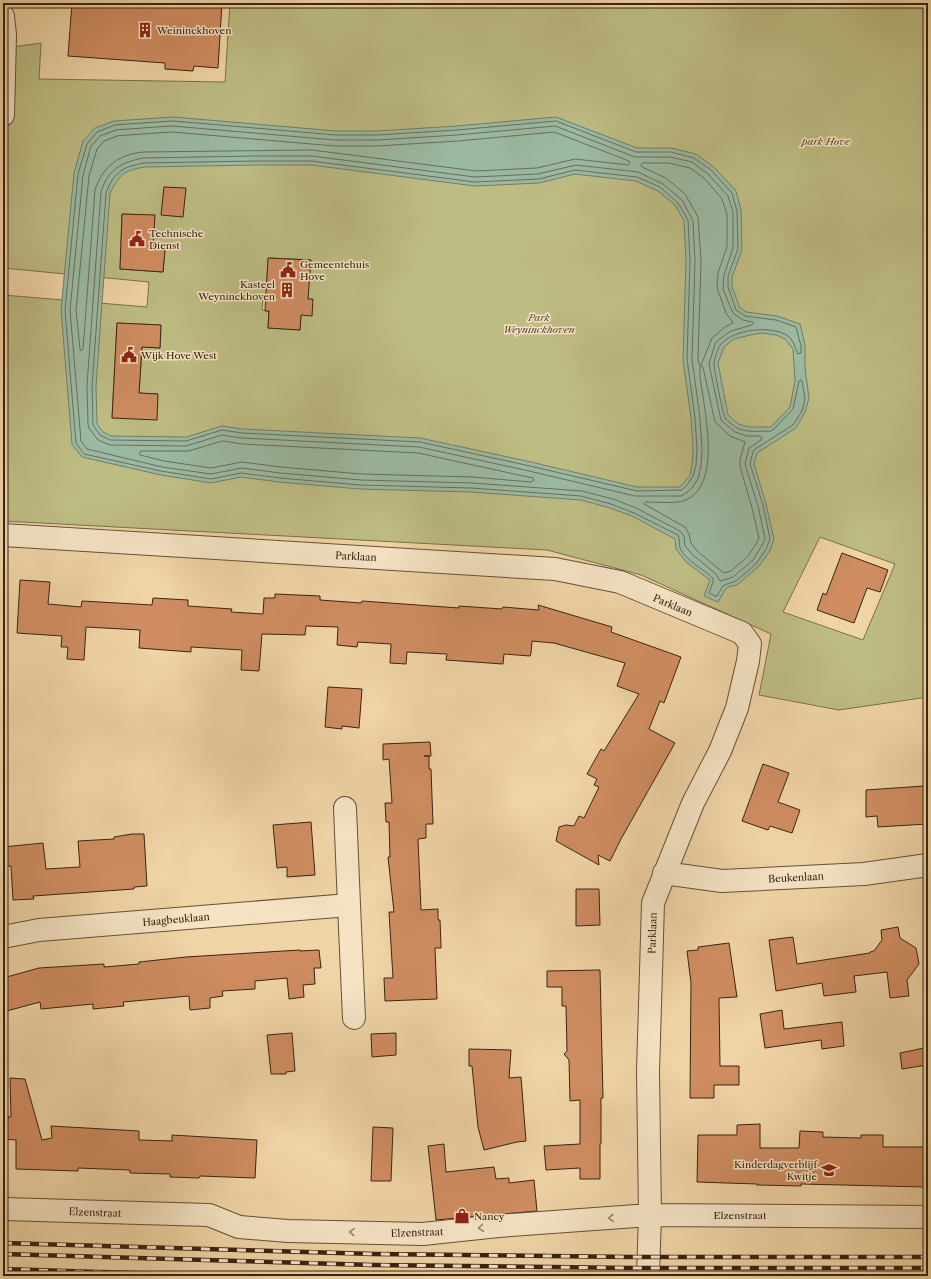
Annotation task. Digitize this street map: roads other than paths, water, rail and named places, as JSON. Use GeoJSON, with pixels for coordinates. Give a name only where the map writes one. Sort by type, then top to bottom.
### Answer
{"type":"FeatureCollection","features":[{"type":"Feature","properties":{"kind":"street"},"geometry":{"type":"LineString","coordinates":[[3,16],[5,35],[3,115]]}},
{"type":"Feature","properties":{"kind":"street","name":"Parklaan"},"geometry":{"type":"LineString","coordinates":[[3,535],[555,569],[620,582],[742,633],[750,644],[748,661],[737,708],[720,751],[693,803],[653,903],[648,1072],[650,1214],[648,1276]]}},
{"type":"Feature","properties":{"kind":"street"},"geometry":{"type":"LineString","coordinates":[[345,808],[354,1018]]}},
{"type":"Feature","properties":{"kind":"street","name":"Beukenlaan"},"geometry":{"type":"LineString","coordinates":[[664,873],[722,881],[864,874],[928,865]]}},
{"type":"Feature","properties":{"kind":"street","name":"Haagbeuklaan"},"geometry":{"type":"LineString","coordinates":[[3,937],[39,930],[349,905]]}},
{"type":"Feature","properties":{"kind":"street","name":"Elzenstraat"},"geometry":{"type":"LineString","coordinates":[[3,1209],[209,1215],[239,1227],[288,1231],[423,1234],[498,1226],[650,1214],[928,1217]]}},
{"type":"Feature","properties":{"kind":"water"},"geometry":{"type":"Polygon","coordinates":[[[173,117],[336,131],[377,131],[457,126],[556,117],[637,148],[671,148],[696,154],[714,167],[736,191],[741,210],[742,250],[732,277],[732,287],[740,308],[746,312],[777,316],[800,324],[805,345],[805,368],[809,398],[805,412],[796,428],[757,453],[754,464],[766,504],[774,539],[770,551],[759,566],[737,585],[728,587],[718,602],[704,596],[710,580],[686,562],[676,549],[675,539],[632,516],[581,500],[471,492],[360,489],[241,477],[211,483],[161,475],[82,457],[72,444],[61,310],[74,173],[83,141],[95,128],[114,121],[173,117]],[[311,165],[144,167],[131,170],[123,174],[113,187],[110,193],[96,386],[97,424],[103,432],[111,436],[186,437],[222,426],[242,429],[420,438],[637,487],[680,487],[690,475],[693,449],[691,418],[683,360],[686,261],[684,221],[675,205],[658,191],[636,181],[575,174],[539,183],[475,186],[311,165]],[[762,333],[734,339],[724,347],[718,363],[728,415],[738,424],[749,427],[771,427],[790,407],[795,381],[793,349],[785,339],[776,335],[762,333]]]}},
{"type":"Feature","properties":{"kind":"railway"},"geometry":{"type":"LineString","coordinates":[[3,1243],[374,1254],[630,1257],[928,1257]]}},
{"type":"Feature","properties":{"kind":"railway"},"geometry":{"type":"LineString","coordinates":[[3,1254],[373,1265],[630,1268],[928,1268]]}},
{"type":"Feature","properties":{"kind":"railway"},"geometry":{"type":"LineString","coordinates":[[3,1269],[227,1276]]}},
{"type":"Feature","properties":{"kind":"place","name":"Weininckhoven"},"geometry":{"type":"Point","coordinates":[145,30]}},
{"type":"Feature","properties":{"kind":"place","name":"Technische Dienst"},"geometry":{"type":"Point","coordinates":[137,239]}},
{"type":"Feature","properties":{"kind":"place","name":"Gemeentehuis Hove"},"geometry":{"type":"Point","coordinates":[288,270]}},
{"type":"Feature","properties":{"kind":"place","name":"Kasteel Weyninckhoven"},"geometry":{"type":"Point","coordinates":[287,290]}},
{"type":"Feature","properties":{"kind":"place","name":"Wijk Hove West"},"geometry":{"type":"Point","coordinates":[129,355]}},
{"type":"Feature","properties":{"kind":"place","name":"Kinderdagverblijf Kwitje"},"geometry":{"type":"Point","coordinates":[829,1170]}},
{"type":"Feature","properties":{"kind":"place","name":"Nancy"},"geometry":{"type":"Point","coordinates":[462,1216]}},
{"type":"Feature","properties":{"kind":"park label","name":"park Hove"},"geometry":{"type":"Point","coordinates":[826,141]}},
{"type":"Feature","properties":{"kind":"park label","name":"Park Weyninckhoven"},"geometry":{"type":"Point","coordinates":[539,322]}}]}
